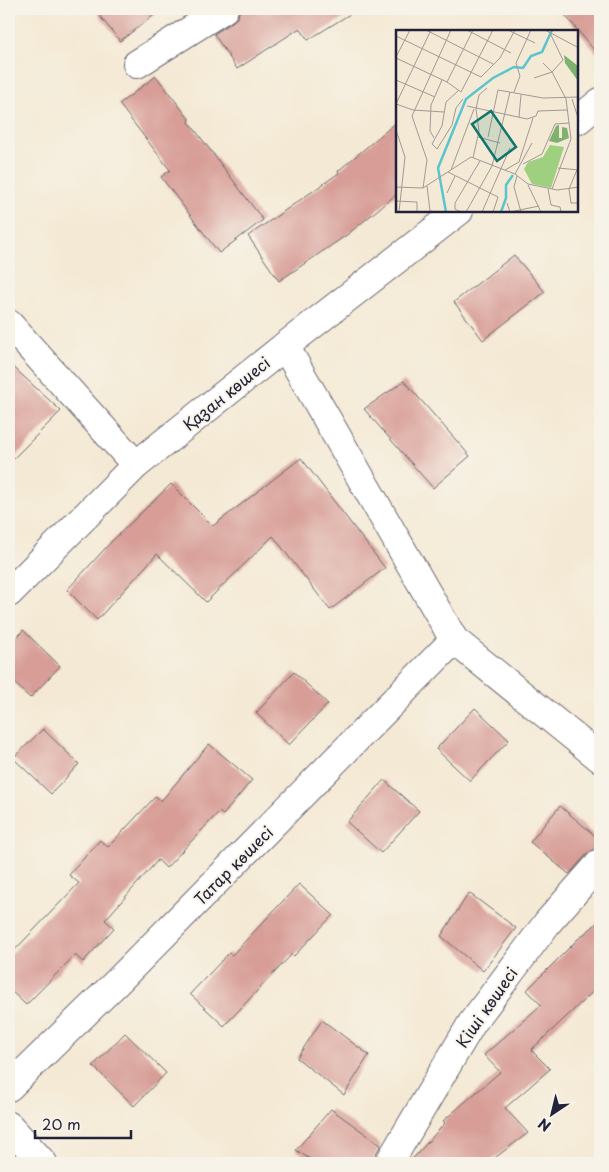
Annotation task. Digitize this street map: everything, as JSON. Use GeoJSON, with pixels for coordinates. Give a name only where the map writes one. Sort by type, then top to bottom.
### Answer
{"type":"FeatureCollection","features":[{"type":"Feature","properties":{"kind":"street"},"geometry":{"type":"LineString","coordinates":[[137,64],[224,9]]}},
{"type":"Feature","properties":{"kind":"street"},"geometry":{"type":"LineString","coordinates":[[579,119],[600,102]]}},
{"type":"Feature","properties":{"kind":"street","name":"Қазан көшесі"},"geometry":{"type":"LineString","coordinates":[[9,594],[136,465],[284,346],[458,212]]}},
{"type":"Feature","properties":{"kind":"street"},"geometry":{"type":"LineString","coordinates":[[9,324],[136,465]]}},
{"type":"Feature","properties":{"kind":"street"},"geometry":{"type":"LineString","coordinates":[[284,346],[454,640],[600,758]]}},
{"type":"Feature","properties":{"kind":"street","name":"Татар көшесі"},"geometry":{"type":"LineString","coordinates":[[9,1087],[117,982],[454,640]]}},
{"type":"Feature","properties":{"kind":"street","name":"Кіші көшесі"},"geometry":{"type":"LineString","coordinates":[[389,1163],[472,1023],[548,922],[600,863]]}},
{"type":"Feature","properties":{"kind":"street"},"geometry":{"type":"LineString","coordinates":[[9,1126],[43,1163]]}},
{"type":"Feature","properties":{"kind":"building"},"geometry":{"type":"Polygon","coordinates":[[[94,9],[162,9],[120,41],[94,9]]]}},
{"type":"Feature","properties":{"kind":"building"},"geometry":{"type":"Polygon","coordinates":[[[244,9],[358,9],[308,40],[300,28],[237,69],[214,34],[238,17],[239,12],[244,9]]]}},
{"type":"Feature","properties":{"kind":"building"},"geometry":{"type":"Polygon","coordinates":[[[560,9],[600,9],[600,57],[579,30],[560,9]]]}},
{"type":"Feature","properties":{"kind":"building"},"geometry":{"type":"Polygon","coordinates":[[[156,76],[263,220],[219,253],[161,177],[170,170],[119,104],[156,76]]]}},
{"type":"Feature","properties":{"kind":"building"},"geometry":{"type":"Polygon","coordinates":[[[396,123],[396,195],[348,234],[279,281],[248,236],[339,173],[338,171],[396,123]]]}},
{"type":"Feature","properties":{"kind":"building"},"geometry":{"type":"Polygon","coordinates":[[[514,255],[545,292],[483,340],[454,302],[514,255]]]}},
{"type":"Feature","properties":{"kind":"building"},"geometry":{"type":"Polygon","coordinates":[[[9,363],[61,411],[9,463],[9,363]]]}},
{"type":"Feature","properties":{"kind":"building"},"geometry":{"type":"Polygon","coordinates":[[[404,381],[470,456],[433,488],[364,409],[404,381]]]}},
{"type":"Feature","properties":{"kind":"building"},"geometry":{"type":"Polygon","coordinates":[[[301,458],[385,568],[330,610],[273,536],[206,602],[157,554],[97,620],[67,590],[112,541],[171,484],[213,526],[301,458]]]}},
{"type":"Feature","properties":{"kind":"building"},"geometry":{"type":"Polygon","coordinates":[[[23,630],[60,666],[30,698],[9,678],[9,648],[23,630]]]}},
{"type":"Feature","properties":{"kind":"building"},"geometry":{"type":"Polygon","coordinates":[[[294,672],[328,704],[289,745],[256,713],[294,672]]]}},
{"type":"Feature","properties":{"kind":"building"},"geometry":{"type":"Polygon","coordinates":[[[475,708],[509,740],[470,781],[436,749],[475,708]]]}},
{"type":"Feature","properties":{"kind":"building"},"geometry":{"type":"Polygon","coordinates":[[[43,729],[79,764],[51,794],[13,758],[43,729]]]}},
{"type":"Feature","properties":{"kind":"building"},"geometry":{"type":"Polygon","coordinates":[[[209,744],[252,780],[223,815],[219,812],[166,868],[158,860],[105,920],[114,928],[83,962],[75,955],[26,1005],[9,989],[9,956],[79,883],[69,875],[100,840],[108,847],[156,796],[161,801],[209,744]]]}},
{"type":"Feature","properties":{"kind":"building"},"geometry":{"type":"Polygon","coordinates":[[[384,780],[419,811],[381,853],[347,822],[384,780]]]}},
{"type":"Feature","properties":{"kind":"building"},"geometry":{"type":"Polygon","coordinates":[[[560,806],[600,840],[599,848],[588,853],[569,874],[530,842],[560,806]]]}},
{"type":"Feature","properties":{"kind":"building"},"geometry":{"type":"Polygon","coordinates":[[[299,884],[333,915],[294,956],[292,954],[224,1026],[190,994],[229,953],[232,955],[299,884]]]}},
{"type":"Feature","properties":{"kind":"building"},"geometry":{"type":"Polygon","coordinates":[[[469,893],[516,928],[483,971],[441,936],[469,893]]]}},
{"type":"Feature","properties":{"kind":"building"},"geometry":{"type":"Polygon","coordinates":[[[600,921],[600,985],[531,1050],[550,1069],[505,1108],[528,1133],[488,1163],[409,1163],[445,1123],[443,1121],[500,1072],[484,1055],[541,1005],[527,990],[578,939],[600,921]]]}},
{"type":"Feature","properties":{"kind":"building"},"geometry":{"type":"Polygon","coordinates":[[[322,1020],[369,1055],[344,1095],[297,1058],[322,1020]]]}},
{"type":"Feature","properties":{"kind":"building"},"geometry":{"type":"Polygon","coordinates":[[[125,1033],[166,1073],[134,1106],[93,1066],[125,1033]]]}},
{"type":"Feature","properties":{"kind":"building"},"geometry":{"type":"Polygon","coordinates":[[[331,1109],[381,1145],[373,1163],[316,1163],[296,1150],[331,1109]]]}}]}
